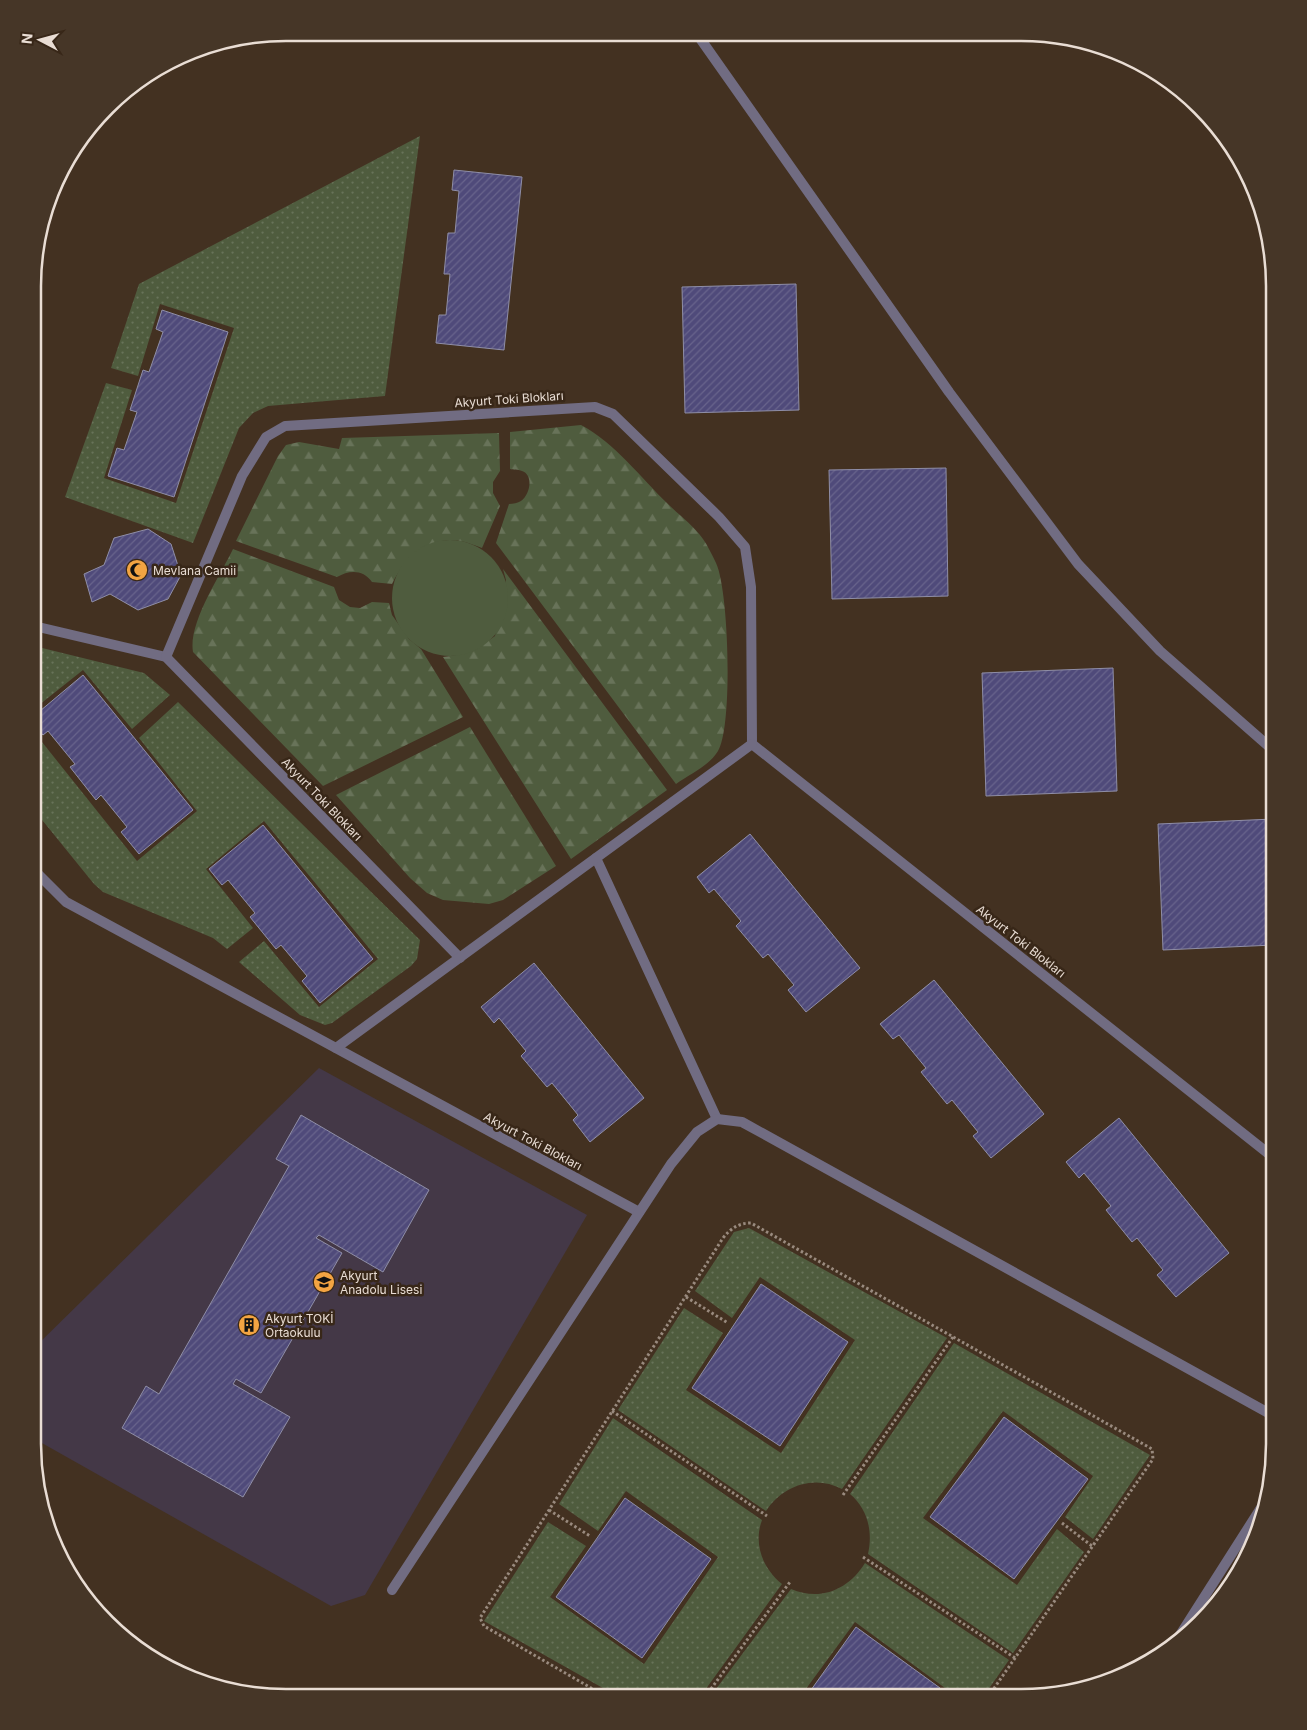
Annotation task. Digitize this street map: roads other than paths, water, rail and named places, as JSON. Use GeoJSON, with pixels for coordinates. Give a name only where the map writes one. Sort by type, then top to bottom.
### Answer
{"type":"FeatureCollection","features":[{"type":"Feature","properties":{"kind":"street"},"geometry":{"type":"LineString","coordinates":[[702,41],[949,392],[1078,564],[1160,651],[1266,743]]}},
{"type":"Feature","properties":{"kind":"street","name":"Akyurt Toki Blokları"},"geometry":{"type":"LineString","coordinates":[[460,958],[166,657],[242,476],[266,437],[285,426],[595,407],[613,414],[719,517],[745,547],[751,587],[752,744],[1266,1152]]}},
{"type":"Feature","properties":{"kind":"street"},"geometry":{"type":"LineString","coordinates":[[41,628],[166,657]]}},
{"type":"Feature","properties":{"kind":"street"},"geometry":{"type":"LineString","coordinates":[[336,1048],[752,744]]}},
{"type":"Feature","properties":{"kind":"street"},"geometry":{"type":"LineString","coordinates":[[596,858],[717,1118]]}},
{"type":"Feature","properties":{"kind":"street","name":"Akyurt Toki Blokları"},"geometry":{"type":"LineString","coordinates":[[41,877],[66,902],[639,1212]]}},
{"type":"Feature","properties":{"kind":"street"},"geometry":{"type":"LineString","coordinates":[[392,1590],[671,1164],[697,1132],[717,1118],[742,1122],[1266,1412]]}},
{"type":"Feature","properties":{"kind":"street"},"geometry":{"type":"LineString","coordinates":[[1188,1622],[1254,1519]]}},
{"type":"Feature","properties":{"kind":"place","name":"Mevlana Camii"},"geometry":{"type":"Point","coordinates":[137,570]}},
{"type":"Feature","properties":{"kind":"place","name":"Akyurt Anadolu Lisesi"},"geometry":{"type":"Point","coordinates":[324,1282]}},
{"type":"Feature","properties":{"kind":"place","name":"Akyurt TOKİ Ortaokulu"},"geometry":{"type":"Point","coordinates":[249,1325]}}]}
